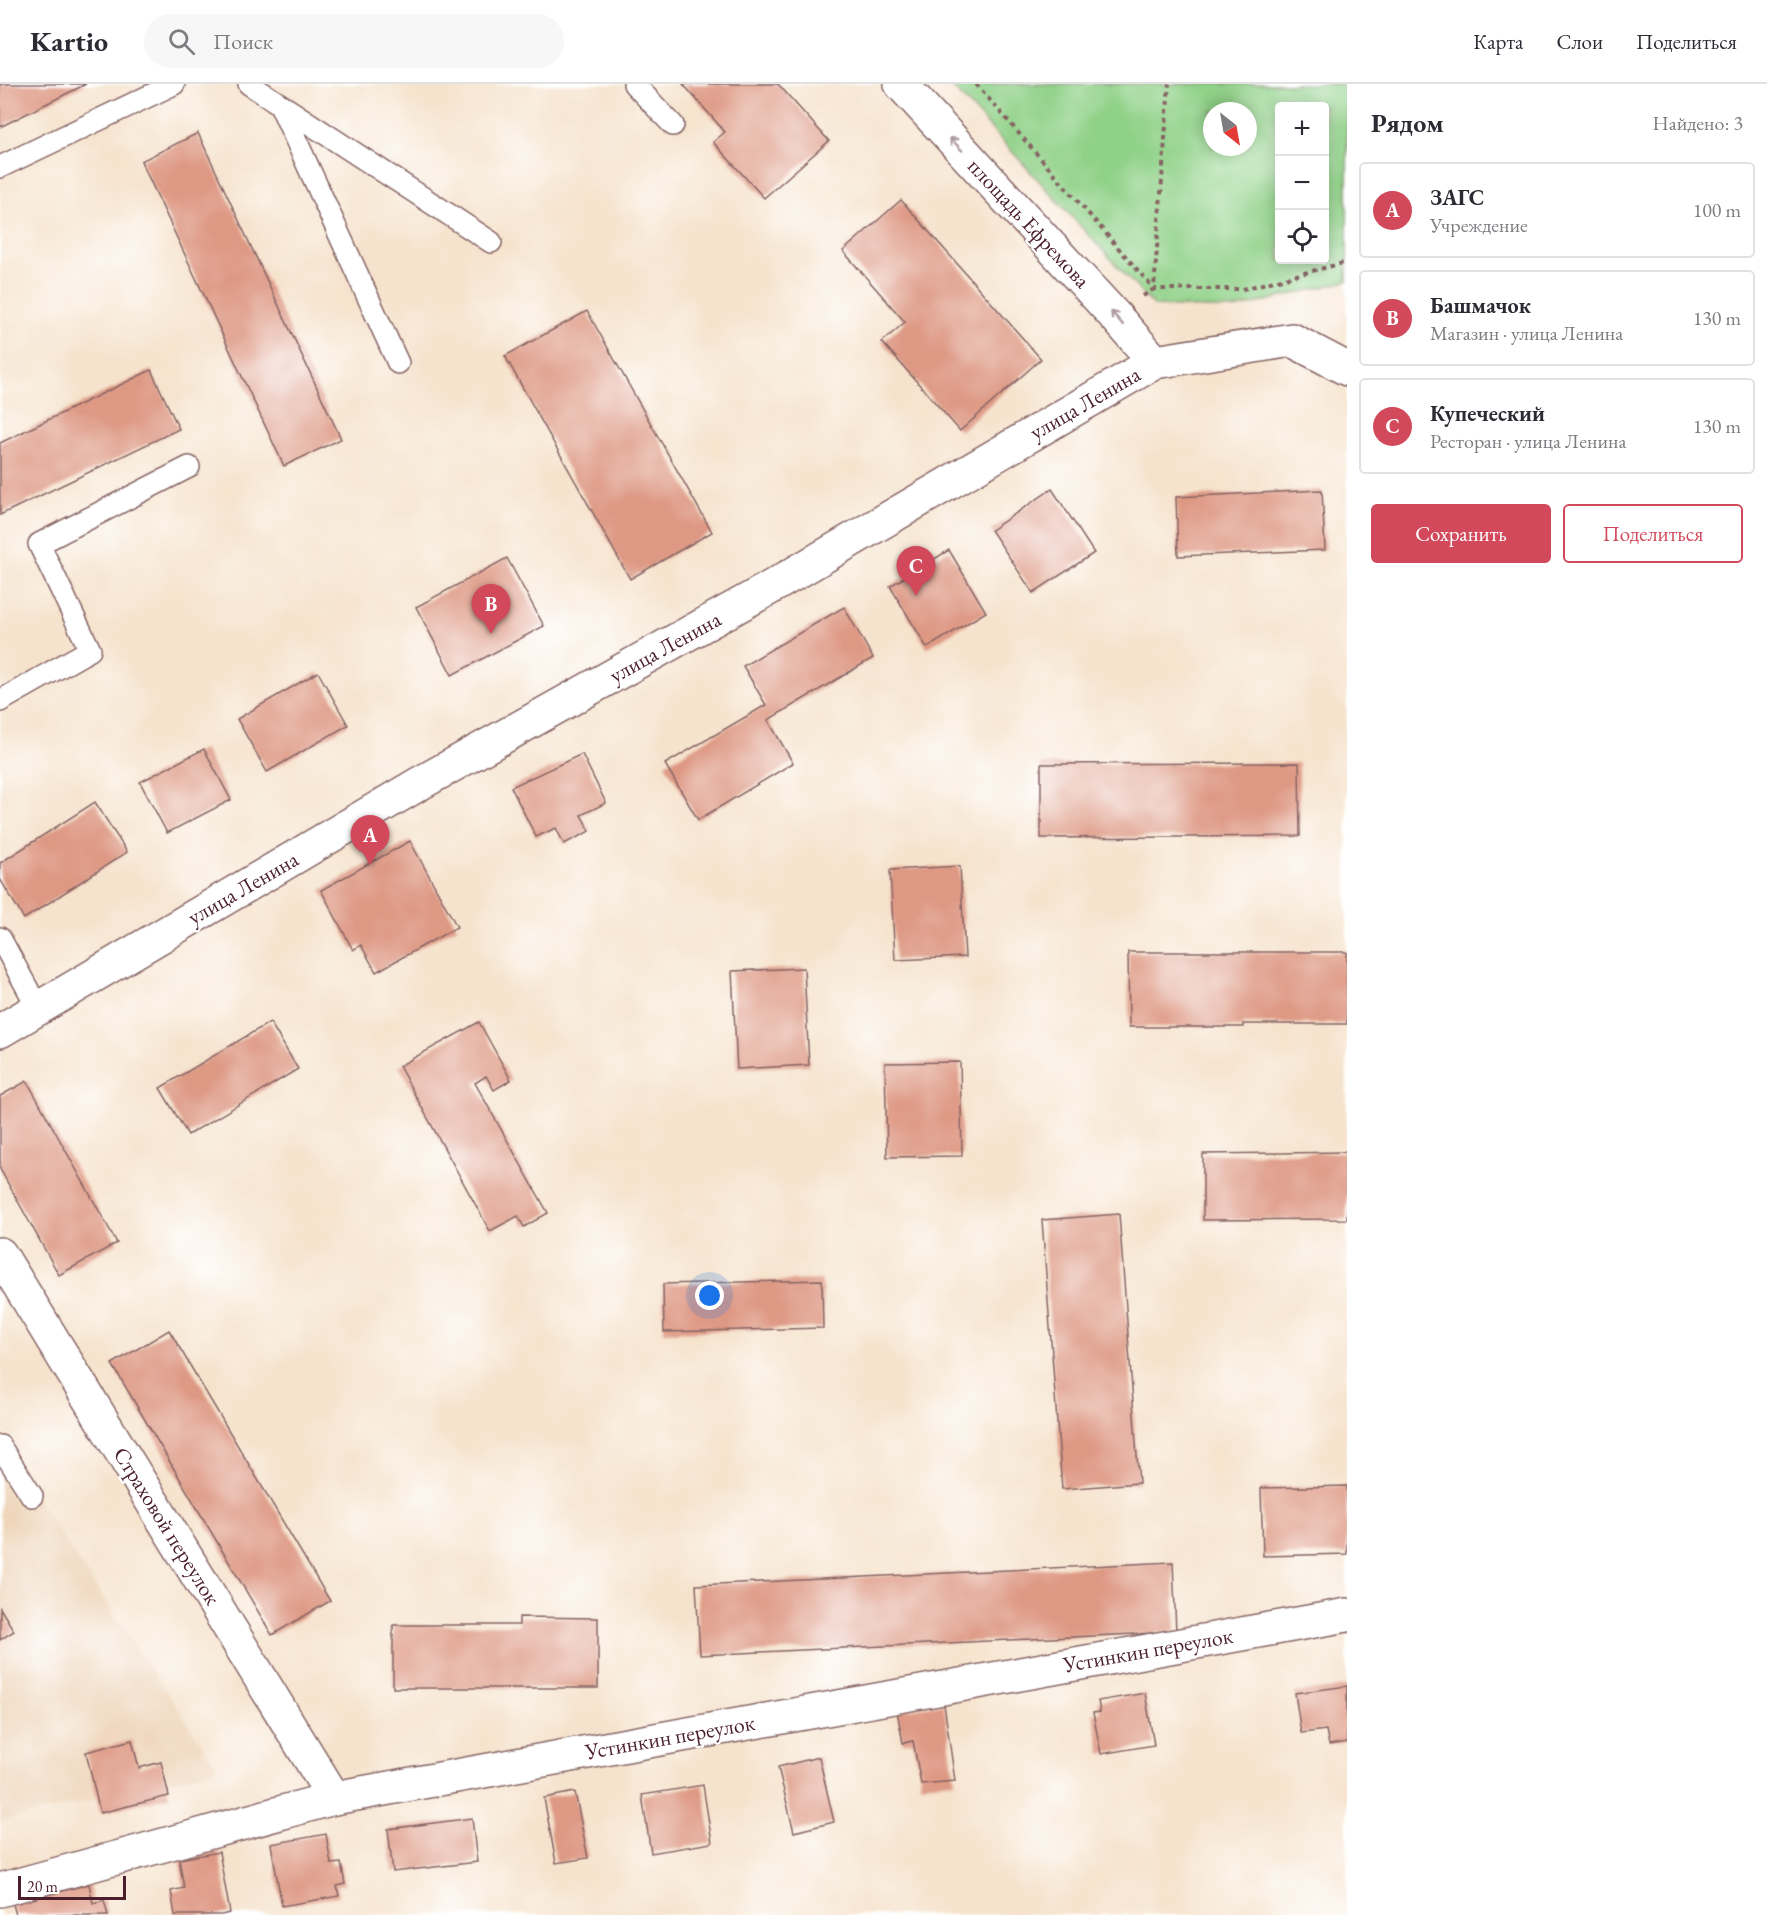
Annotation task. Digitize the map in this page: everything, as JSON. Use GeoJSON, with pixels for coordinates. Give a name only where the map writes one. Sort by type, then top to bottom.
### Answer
{"type":"FeatureCollection","features":[{"type":"Feature","properties":{"kind":"street","name":"площадь Ефремова"},"geometry":{"type":"LineString","coordinates":[[901,84],[1116,316],[1155,362]]}},
{"type":"Feature","properties":{"kind":"street","name":"улица Ленина"},"geometry":{"type":"LineString","coordinates":[[0,1031],[417,785],[768,589],[1155,362],[1292,340],[1347,369]]}},
{"type":"Feature","properties":{"kind":"street","name":"Страховой переулок"},"geometry":{"type":"LineString","coordinates":[[0,1254],[334,1798]]}},
{"type":"Feature","properties":{"kind":"street","name":"Устинкин переулок"},"geometry":{"type":"LineString","coordinates":[[0,1890],[334,1798],[1347,1614]]}},
{"type":"Feature","properties":{"kind":"lane"},"geometry":{"type":"LineString","coordinates":[[0,167],[174,84]]}},
{"type":"Feature","properties":{"kind":"lane"},"geometry":{"type":"LineString","coordinates":[[249,84],[491,242]]}},
{"type":"Feature","properties":{"kind":"lane"},"geometry":{"type":"LineString","coordinates":[[634,84],[673,124]]}},
{"type":"Feature","properties":{"kind":"lane"},"geometry":{"type":"LineString","coordinates":[[280,104],[398,363]]}},
{"type":"Feature","properties":{"kind":"lane"},"geometry":{"type":"LineString","coordinates":[[0,700],[90,650],[39,544],[189,467]]}},
{"type":"Feature","properties":{"kind":"lane"},"geometry":{"type":"LineString","coordinates":[[0,938],[38,1008]]}},
{"type":"Feature","properties":{"kind":"lane"},"geometry":{"type":"LineString","coordinates":[[0,1446],[32,1496]]}},
{"type":"Feature","properties":{"kind":"path"},"geometry":{"type":"LineString","coordinates":[[976,84],[1154,289]]}},
{"type":"Feature","properties":{"kind":"path"},"geometry":{"type":"LineString","coordinates":[[1154,289],[1169,84]]}},
{"type":"Feature","properties":{"kind":"path"},"geometry":{"type":"LineString","coordinates":[[1116,316],[1154,289],[1243,290],[1347,262]]}},
{"type":"Feature","properties":{"kind":"shaded area"},"geometry":{"type":"Polygon","coordinates":[[[0,1444],[218,1769],[0,1822],[0,1444]]]}},
{"type":"Feature","properties":{"kind":"green space"},"geometry":{"type":"Polygon","coordinates":[[[950,84],[1347,84],[1347,281],[1234,309],[1154,306],[950,84]]]}},
{"type":"Feature","properties":{"kind":"building"},"geometry":{"type":"Polygon","coordinates":[[[0,84],[86,84],[0,127],[0,84]]]}},
{"type":"Feature","properties":{"kind":"building"},"geometry":{"type":"Polygon","coordinates":[[[683,84],[778,84],[829,141],[764,198],[713,142],[725,132],[683,84]]]}},
{"type":"Feature","properties":{"kind":"building"},"geometry":{"type":"Polygon","coordinates":[[[198,133],[341,439],[284,466],[141,161],[198,133]]]}},
{"type":"Feature","properties":{"kind":"building"},"geometry":{"type":"Polygon","coordinates":[[[901,200],[1041,359],[960,431],[882,342],[905,322],[843,251],[901,200]]]}},
{"type":"Feature","properties":{"kind":"building"},"geometry":{"type":"Polygon","coordinates":[[[587,311],[712,532],[630,579],[505,356],[587,311]]]}},
{"type":"Feature","properties":{"kind":"building"},"geometry":{"type":"Polygon","coordinates":[[[151,370],[179,429],[0,515],[0,443],[151,370]]]}},
{"type":"Feature","properties":{"kind":"building"},"geometry":{"type":"Polygon","coordinates":[[[1052,489],[1094,553],[1033,593],[991,530],[1052,489]]]}},
{"type":"Feature","properties":{"kind":"building"},"geometry":{"type":"Polygon","coordinates":[[[1322,490],[1325,550],[1178,556],[1176,497],[1322,490]]]}},
{"type":"Feature","properties":{"kind":"building"},"geometry":{"type":"Polygon","coordinates":[[[949,550],[986,612],[927,648],[890,586],[949,550]]]}},
{"type":"Feature","properties":{"kind":"building"},"geometry":{"type":"Polygon","coordinates":[[[507,558],[544,626],[452,675],[416,607],[507,558]]]}},
{"type":"Feature","properties":{"kind":"building"},"geometry":{"type":"Polygon","coordinates":[[[844,607],[873,658],[768,720],[793,763],[698,820],[665,764],[766,705],[743,666],[844,607]]]}},
{"type":"Feature","properties":{"kind":"building"},"geometry":{"type":"Polygon","coordinates":[[[318,672],[348,725],[267,772],[237,719],[318,672]]]}},
{"type":"Feature","properties":{"kind":"building"},"geometry":{"type":"Polygon","coordinates":[[[204,749],[231,800],[167,833],[140,782],[204,749]]]}},
{"type":"Feature","properties":{"kind":"building"},"geometry":{"type":"Polygon","coordinates":[[[582,754],[606,803],[581,815],[590,831],[564,844],[556,828],[536,837],[511,787],[582,754]]]}},
{"type":"Feature","properties":{"kind":"building"},"geometry":{"type":"Polygon","coordinates":[[[1299,763],[1300,836],[1041,838],[1041,764],[1299,763]]]}},
{"type":"Feature","properties":{"kind":"building"},"geometry":{"type":"Polygon","coordinates":[[[95,802],[127,852],[24,919],[0,879],[0,863],[95,802]]]}},
{"type":"Feature","properties":{"kind":"building"},"geometry":{"type":"Polygon","coordinates":[[[410,841],[457,927],[376,972],[361,945],[353,950],[321,890],[410,841]]]}},
{"type":"Feature","properties":{"kind":"building"},"geometry":{"type":"Polygon","coordinates":[[[960,866],[965,957],[895,960],[890,870],[960,866]]]}},
{"type":"Feature","properties":{"kind":"building"},"geometry":{"type":"Polygon","coordinates":[[[1128,952],[1347,952],[1347,1024],[1129,1027],[1128,952]]]}},
{"type":"Feature","properties":{"kind":"building"},"geometry":{"type":"Polygon","coordinates":[[[804,968],[809,1065],[737,1069],[732,971],[804,968]]]}},
{"type":"Feature","properties":{"kind":"building"},"geometry":{"type":"Polygon","coordinates":[[[270,1022],[298,1069],[188,1135],[160,1088],[270,1022]]]}},
{"type":"Feature","properties":{"kind":"building"},"geometry":{"type":"Polygon","coordinates":[[[479,1022],[511,1080],[494,1090],[486,1076],[475,1083],[548,1213],[524,1227],[518,1216],[490,1231],[399,1066],[479,1022]]]}},
{"type":"Feature","properties":{"kind":"building"},"geometry":{"type":"Polygon","coordinates":[[[960,1062],[962,1156],[887,1157],[885,1063],[960,1062]]]}},
{"type":"Feature","properties":{"kind":"building"},"geometry":{"type":"Polygon","coordinates":[[[27,1081],[117,1243],[59,1275],[0,1169],[0,1096],[27,1081]]]}},
{"type":"Feature","properties":{"kind":"building"},"geometry":{"type":"Polygon","coordinates":[[[1347,1152],[1347,1219],[1203,1220],[1203,1154],[1347,1152]]]}},
{"type":"Feature","properties":{"kind":"building"},"geometry":{"type":"Polygon","coordinates":[[[1119,1214],[1139,1483],[1062,1489],[1042,1220],[1119,1214]]]}},
{"type":"Feature","properties":{"kind":"building"},"geometry":{"type":"Polygon","coordinates":[[[822,1280],[823,1328],[664,1332],[663,1284],[822,1280]]]}},
{"type":"Feature","properties":{"kind":"building"},"geometry":{"type":"Polygon","coordinates":[[[169,1330],[330,1601],[272,1635],[112,1364],[169,1330]]]}},
{"type":"Feature","properties":{"kind":"building"},"geometry":{"type":"Polygon","coordinates":[[[1347,1486],[1347,1554],[1263,1556],[1261,1488],[1347,1486]]]}},
{"type":"Feature","properties":{"kind":"building"},"geometry":{"type":"Polygon","coordinates":[[[1173,1562],[1176,1632],[700,1655],[696,1585],[1173,1562]]]}},
{"type":"Feature","properties":{"kind":"building"},"geometry":{"type":"Polygon","coordinates":[[[0,1608],[14,1631],[0,1640],[0,1608]]]}},
{"type":"Feature","properties":{"kind":"building"},"geometry":{"type":"Polygon","coordinates":[[[519,1617],[598,1618],[598,1688],[393,1688],[393,1625],[519,1625],[519,1617]]]}},
{"type":"Feature","properties":{"kind":"building"},"geometry":{"type":"Polygon","coordinates":[[[1347,1686],[1347,1742],[1329,1745],[1326,1730],[1301,1733],[1295,1693],[1347,1686]]]}},
{"type":"Feature","properties":{"kind":"building"},"geometry":{"type":"Polygon","coordinates":[[[1145,1693],[1154,1745],[1101,1754],[1093,1713],[1100,1712],[1098,1701],[1145,1693]]]}},
{"type":"Feature","properties":{"kind":"building"},"geometry":{"type":"Polygon","coordinates":[[[944,1704],[955,1781],[921,1784],[913,1741],[903,1743],[897,1711],[944,1704]]]}},
{"type":"Feature","properties":{"kind":"building"},"geometry":{"type":"Polygon","coordinates":[[[132,1740],[139,1768],[161,1762],[169,1796],[100,1813],[86,1752],[132,1740]]]}},
{"type":"Feature","properties":{"kind":"building"},"geometry":{"type":"Polygon","coordinates":[[[819,1757],[834,1822],[794,1832],[778,1767],[819,1757]]]}},
{"type":"Feature","properties":{"kind":"building"},"geometry":{"type":"Polygon","coordinates":[[[703,1785],[712,1843],[651,1853],[642,1795],[703,1785]]]}},
{"type":"Feature","properties":{"kind":"building"},"geometry":{"type":"Polygon","coordinates":[[[575,1792],[588,1858],[556,1863],[544,1798],[575,1792]]]}},
{"type":"Feature","properties":{"kind":"building"},"geometry":{"type":"Polygon","coordinates":[[[472,1818],[477,1862],[393,1872],[388,1829],[472,1818]]]}},
{"type":"Feature","properties":{"kind":"building"},"geometry":{"type":"Polygon","coordinates":[[[326,1834],[331,1864],[341,1863],[345,1884],[337,1886],[339,1896],[282,1906],[271,1844],[326,1834]]]}},
{"type":"Feature","properties":{"kind":"building"},"geometry":{"type":"Polygon","coordinates":[[[219,1852],[230,1913],[175,1915],[171,1891],[184,1888],[179,1859],[219,1852]]]}},
{"type":"Feature","properties":{"kind":"building"},"geometry":{"type":"Polygon","coordinates":[[[89,1884],[93,1903],[104,1900],[108,1915],[16,1915],[13,1904],[89,1884]]]}},
{"type":"Feature","properties":{"kind":"place","name":"Купеческий"},"geometry":{"type":"Point","coordinates":[916,596]}},
{"type":"Feature","properties":{"kind":"place","name":"Башмачок"},"geometry":{"type":"Point","coordinates":[491,634]}},
{"type":"Feature","properties":{"kind":"place","name":"ЗАГС"},"geometry":{"type":"Point","coordinates":[370,865]}}]}
